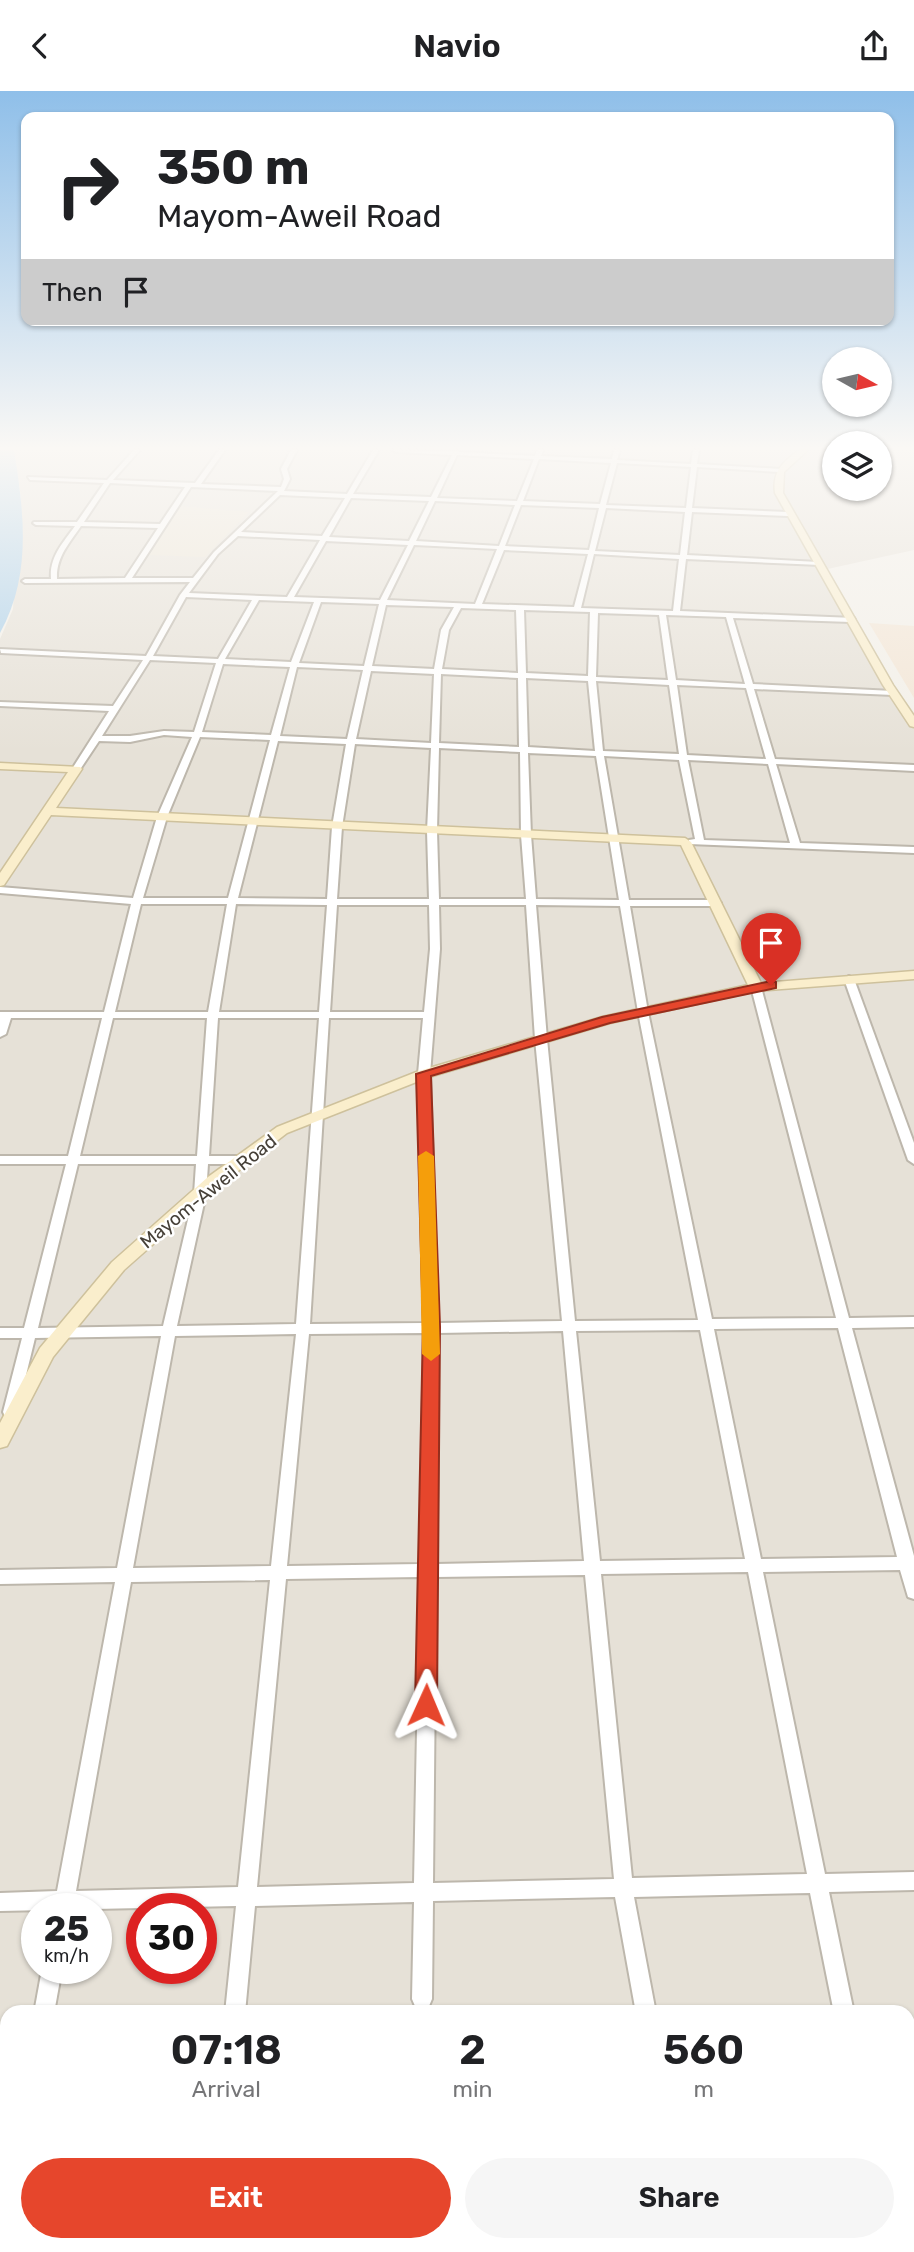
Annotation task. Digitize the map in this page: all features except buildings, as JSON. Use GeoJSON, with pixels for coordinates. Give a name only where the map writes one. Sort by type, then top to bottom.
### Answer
{"type":"FeatureCollection","features":[{"type":"Feature","properties":{"kind":"main road"},"geometry":{"type":"LineString","coordinates":[[810,551],[914,724]]}},
{"type":"Feature","properties":{"kind":"main road"},"geometry":{"type":"LineString","coordinates":[[0,766],[76,769]]}},
{"type":"Feature","properties":{"kind":"main road"},"geometry":{"type":"LineString","coordinates":[[0,882],[76,769]]}},
{"type":"Feature","properties":{"kind":"main road"},"geometry":{"type":"LineString","coordinates":[[48,810],[337,827],[685,842],[756,987]]}},
{"type":"Feature","properties":{"kind":"main road","name":"Mayom-Aweil Road"},"geometry":{"type":"LineString","coordinates":[[3,1436],[28,1383],[64,1331],[118,1266],[200,1194],[282,1130],[424,1074],[643,1012],[756,987],[914,975]]}},
{"type":"Feature","properties":{"kind":"street"},"geometry":{"type":"LineString","coordinates":[[54,579],[53,566],[62,551]]}},
{"type":"Feature","properties":{"kind":"street"},"geometry":{"type":"LineString","coordinates":[[128,579],[146,551]]}},
{"type":"Feature","properties":{"kind":"street"},"geometry":{"type":"LineString","coordinates":[[76,769],[148,658],[184,595],[221,551]]}},
{"type":"Feature","properties":{"kind":"street"},"geometry":{"type":"LineString","coordinates":[[289,599],[317,551]]}},
{"type":"Feature","properties":{"kind":"street"},"geometry":{"type":"LineString","coordinates":[[236,2005],[303,1328],[315,1115],[337,827],[351,741],[383,602],[408,551]]}},
{"type":"Feature","properties":{"kind":"street"},"geometry":{"type":"LineString","coordinates":[[478,606],[500,551]]}},
{"type":"Feature","properties":{"kind":"street"},"geometry":{"type":"LineString","coordinates":[[570,551],[818,564]]}},
{"type":"Feature","properties":{"kind":"street"},"geometry":{"type":"LineString","coordinates":[[676,614],[684,551]]}},
{"type":"Feature","properties":{"kind":"street"},"geometry":{"type":"LineString","coordinates":[[577,610],[591,552]]}},
{"type":"Feature","properties":{"kind":"street"},"geometry":{"type":"LineString","coordinates":[[25,581],[194,580]]}},
{"type":"Feature","properties":{"kind":"street"},"geometry":{"type":"LineString","coordinates":[[184,595],[851,620]]}},
{"type":"Feature","properties":{"kind":"street"},"geometry":{"type":"LineString","coordinates":[[3,1436],[137,901],[162,817],[197,734],[220,662],[257,597]]}},
{"type":"Feature","properties":{"kind":"street"},"geometry":{"type":"LineString","coordinates":[[66,1893],[169,1330],[200,1194],[213,1015],[232,901],[294,665],[318,600]]}},
{"type":"Feature","properties":{"kind":"street"},"geometry":{"type":"LineString","coordinates":[[422,1999],[431,1327],[424,1074],[435,949],[432,831],[441,645],[459,605]]}},
{"type":"Feature","properties":{"kind":"street"},"geometry":{"type":"LineString","coordinates":[[520,608],[519,676],[525,748],[526,835],[541,1039],[623,1887],[645,2005]]}},
{"type":"Feature","properties":{"kind":"street"},"geometry":{"type":"LineString","coordinates":[[594,610],[592,679],[598,751],[616,839],[643,1012],[842,2005]]}},
{"type":"Feature","properties":{"kind":"street"},"geometry":{"type":"LineString","coordinates":[[663,613],[683,756],[700,843]]}},
{"type":"Feature","properties":{"kind":"street"},"geometry":{"type":"LineString","coordinates":[[729,616],[796,846]]}},
{"type":"Feature","properties":{"kind":"street"},"geometry":{"type":"LineString","coordinates":[[1,651],[893,693]]}},
{"type":"Feature","properties":{"kind":"street"},"geometry":{"type":"LineString","coordinates":[[0,704],[115,709]]}},
{"type":"Feature","properties":{"kind":"street"},"geometry":{"type":"LineString","coordinates":[[96,738],[130,739],[164,733],[197,734],[914,768]]}},
{"type":"Feature","properties":{"kind":"street"},"geometry":{"type":"LineString","coordinates":[[685,842],[914,850]]}},
{"type":"Feature","properties":{"kind":"street"},"geometry":{"type":"LineString","coordinates":[[0,890],[137,901],[716,903]]}},
{"type":"Feature","properties":{"kind":"street"},"geometry":{"type":"LineString","coordinates":[[849,979],[914,1160]]}},
{"type":"Feature","properties":{"kind":"street"},"geometry":{"type":"LineString","coordinates":[[756,987],[910,1564],[914,1591]]}},
{"type":"Feature","properties":{"kind":"street"},"geometry":{"type":"LineString","coordinates":[[0,1034],[3,1015],[428,1015]]}},
{"type":"Feature","properties":{"kind":"street"},"geometry":{"type":"LineString","coordinates":[[0,1160],[242,1160]]}},
{"type":"Feature","properties":{"kind":"street"},"geometry":{"type":"LineString","coordinates":[[0,1333],[914,1322]]}},
{"type":"Feature","properties":{"kind":"street"},"geometry":{"type":"LineString","coordinates":[[0,1577],[910,1564]]}},
{"type":"Feature","properties":{"kind":"street"},"geometry":{"type":"LineString","coordinates":[[112,1903],[247,1896],[914,1881]]}},
{"type":"Feature","properties":{"kind":"street"},"geometry":{"type":"LineString","coordinates":[[0,1902],[21,1903]]}},
{"type":"Feature","properties":{"kind":"street"},"geometry":{"type":"LineString","coordinates":[[45,2005],[49,1984]]}},
{"type":"Feature","properties":{"kind":"shaded area"},"geometry":{"type":"Polygon","coordinates":[[[17,551],[910,551],[823,570],[914,723],[914,2005],[0,2005],[0,639],[13,609],[17,551]]]}},
{"type":"Feature","properties":{"kind":"shaded area"},"geometry":{"type":"Polygon","coordinates":[[[150,551],[211,551],[205,557],[147,555],[150,551]]]}},
{"type":"Feature","properties":{"kind":"shaded area"},"geometry":{"type":"Polygon","coordinates":[[[869,623],[914,626],[914,698],[869,623]]]}},
{"type":"Feature","properties":{"kind":"water"},"geometry":{"type":"Polygon","coordinates":[[[0,551],[22,551],[17,589],[0,633],[0,551]]]}},
{"type":"Feature","properties":{"kind":"slow traffic"},"geometry":{"type":"LineString","coordinates":[[426,1156],[431,1354]]}},
{"type":"Feature","properties":{"kind":"route"},"geometry":{"type":"LineString","coordinates":[[426,1705],[431,1327],[424,1074],[607,1020],[771,985]]}}]}
